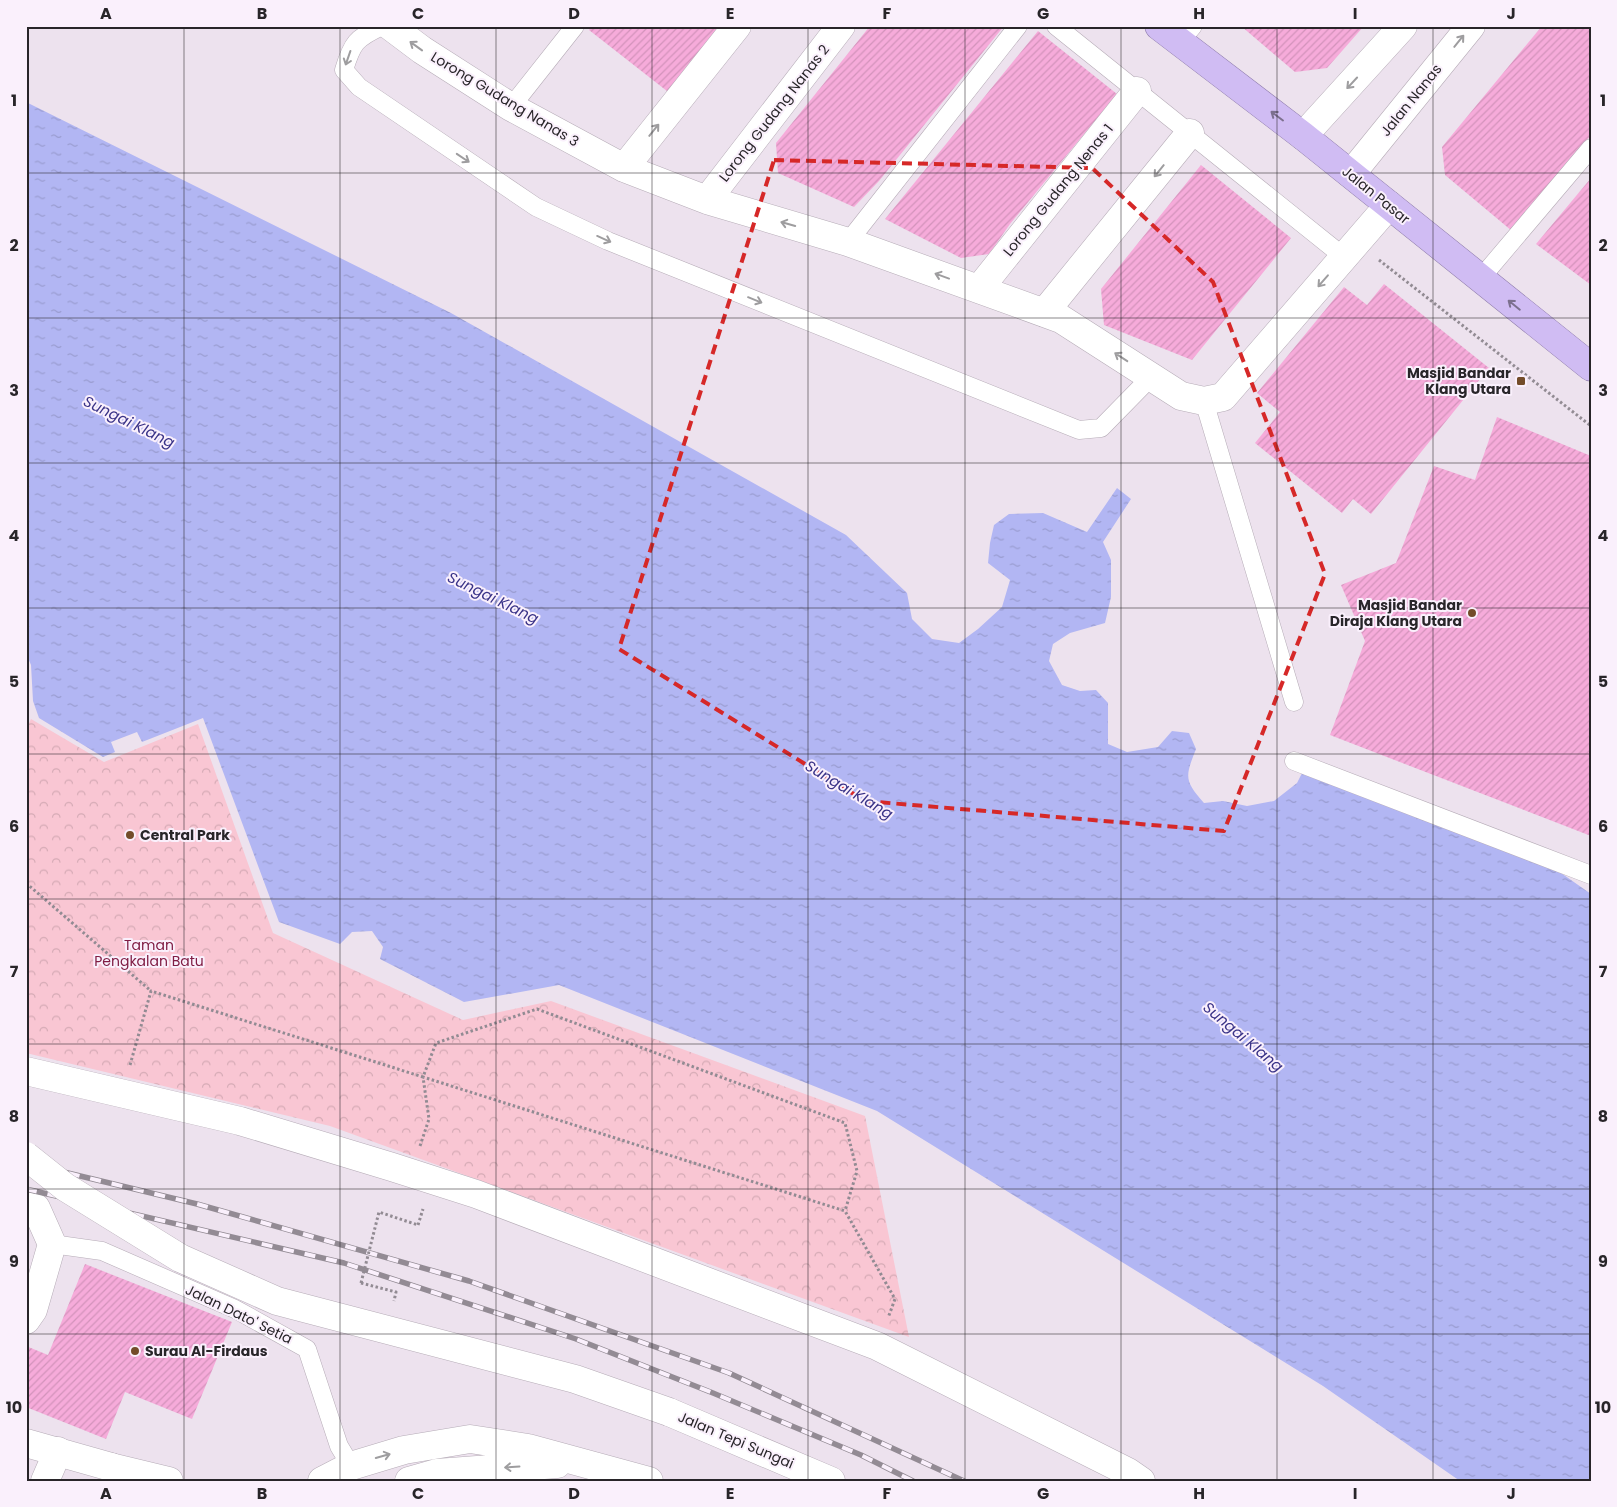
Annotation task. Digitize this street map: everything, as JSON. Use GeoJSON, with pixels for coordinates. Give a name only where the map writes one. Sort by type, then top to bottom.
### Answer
{"type":"FeatureCollection","features":[{"type":"Feature","properties":{"kind":"highway","name":"Jalan Pasar"},"geometry":{"type":"LineString","coordinates":[[1177,32],[1303,136],[1591,367]]}},
{"type":"Feature","properties":{"kind":"street","name":"Lorong Gudang Nanas 3"},"geometry":{"type":"LineString","coordinates":[[390,26],[422,50],[512,106],[624,168],[707,200],[848,242],[1061,319],[1181,396],[1204,401]]}},
{"type":"Feature","properties":{"kind":"street"},"geometry":{"type":"LineString","coordinates":[[624,168],[737,26]]}},
{"type":"Feature","properties":{"kind":"street","name":"Lorong Gudang Nanas 2"},"geometry":{"type":"LineString","coordinates":[[707,200],[841,26]]}},
{"type":"Feature","properties":{"kind":"street"},"geometry":{"type":"LineString","coordinates":[[1303,136],[1404,26]]}},
{"type":"Feature","properties":{"kind":"street","name":"Jalan Nanas"},"geometry":{"type":"LineString","coordinates":[[1351,174],[1471,26]]}},
{"type":"Feature","properties":{"kind":"street","name":"Lorong Gudang Nenas 1"},"geometry":{"type":"LineString","coordinates":[[979,289],[1137,91]]}},
{"type":"Feature","properties":{"kind":"street"},"geometry":{"type":"LineString","coordinates":[[1044,313],[1190,133]]}},
{"type":"Feature","properties":{"kind":"street"},"geometry":{"type":"LineString","coordinates":[[1204,401],[1223,397],[1389,205]]}},
{"type":"Feature","properties":{"kind":"street"},"geometry":{"type":"LineString","coordinates":[[26,1071],[240,1121],[476,1194],[877,1346],[1128,1472],[1140,1481]]}},
{"type":"Feature","properties":{"kind":"street","name":"Jalan Tepi Sungai"},"geometry":{"type":"LineString","coordinates":[[26,1156],[65,1187],[180,1258],[277,1302],[575,1379],[669,1412],[831,1481]]}},
{"type":"Feature","properties":{"kind":"street"},"geometry":{"type":"LineString","coordinates":[[26,1206],[36,1208],[52,1244],[33,1310],[26,1320]]}},
{"type":"Feature","properties":{"kind":"street"},"geometry":{"type":"LineString","coordinates":[[322,1481],[351,1466],[404,1450],[470,1439],[528,1448],[649,1481]]}},
{"type":"Feature","properties":{"kind":"street"},"geometry":{"type":"LineString","coordinates":[[26,1443],[85,1460],[118,1476],[169,1481]]}},
{"type":"Feature","properties":{"kind":"street"},"geometry":{"type":"LineString","coordinates":[[45,1481],[58,1451]]}},
{"type":"Feature","properties":{"kind":"street"},"geometry":{"type":"LineString","coordinates":[[409,1481],[437,1473],[578,1462]]}},
{"type":"Feature","properties":{"kind":"lane"},"geometry":{"type":"LineString","coordinates":[[382,26],[363,35],[350,51],[344,70],[359,88],[536,207],[608,241],[1079,430],[1101,428],[1151,377]]}},
{"type":"Feature","properties":{"kind":"lane"},"geometry":{"type":"LineString","coordinates":[[512,106],[575,26]]}},
{"type":"Feature","properties":{"kind":"lane"},"geometry":{"type":"LineString","coordinates":[[848,242],[1018,26]]}},
{"type":"Feature","properties":{"kind":"lane"},"geometry":{"type":"LineString","coordinates":[[1056,26],[1344,257]]}},
{"type":"Feature","properties":{"kind":"lane"},"geometry":{"type":"LineString","coordinates":[[1481,278],[1591,148]]}},
{"type":"Feature","properties":{"kind":"lane"},"geometry":{"type":"LineString","coordinates":[[1204,401],[1294,702]]}},
{"type":"Feature","properties":{"kind":"lane"},"geometry":{"type":"LineString","coordinates":[[1294,761],[1591,875]]}},
{"type":"Feature","properties":{"kind":"lane","name":"Jalan Dato' Setia"},"geometry":{"type":"LineString","coordinates":[[52,1244],[102,1251],[235,1309],[307,1349],[339,1446],[351,1466]]}},
{"type":"Feature","properties":{"kind":"path"},"geometry":{"type":"LineString","coordinates":[[26,883],[151,991],[845,1211],[895,1299],[877,1346]]}},
{"type":"Feature","properties":{"kind":"path"},"geometry":{"type":"LineString","coordinates":[[122,1094],[151,991]]}},
{"type":"Feature","properties":{"kind":"path"},"geometry":{"type":"LineString","coordinates":[[411,1173],[429,1119],[423,1077],[436,1043],[537,1009],[845,1123],[856,1171],[845,1211]]}},
{"type":"Feature","properties":{"kind":"path"},"geometry":{"type":"LineString","coordinates":[[362,1283],[379,1212],[418,1225]]}},
{"type":"Feature","properties":{"kind":"highlighted area"},"geometry":{"type":"Polygon","coordinates":[[[774,160],[1092,168],[1213,282],[1325,574],[1224,831],[865,801],[619,649],[774,160]]]}},
{"type":"Feature","properties":{"kind":"green space","name":"Taman Pengkalan Batu"},"geometry":{"type":"Polygon","coordinates":[[[31,719],[104,762],[198,724],[273,933],[463,1020],[551,1001],[865,1116],[909,1337],[330,1126],[26,1053],[26,729],[31,719]]]}},
{"type":"Feature","properties":{"kind":"water","name":"Sungai Klang"},"geometry":{"type":"Polygon","coordinates":[[[26,102],[451,313],[846,535],[907,593],[912,619],[932,639],[959,643],[1002,607],[1010,580],[988,563],[994,525],[1009,514],[1043,513],[1087,532],[1117,488],[1131,499],[1103,542],[1111,560],[1111,597],[1105,623],[1070,633],[1053,644],[1049,661],[1062,685],[1080,691],[1096,690],[1108,703],[1108,744],[1127,752],[1158,747],[1172,731],[1189,733],[1196,749],[1188,772],[1188,778],[1193,789],[1204,803],[1223,801],[1247,806],[1274,801],[1297,783],[1304,769],[1561,873],[1591,894],[1591,1481],[1460,1481],[1323,1386],[877,1111],[559,985],[464,1002],[380,959],[383,947],[372,931],[352,932],[340,944],[279,922],[203,718],[142,742],[137,732],[111,742],[115,752],[103,757],[39,718],[33,701],[31,665],[26,653],[26,102]]]}},
{"type":"Feature","properties":{"kind":"building"},"geometry":{"type":"Polygon","coordinates":[[[592,26],[726,26],[672,95],[589,30],[592,26]]]}},
{"type":"Feature","properties":{"kind":"building"},"geometry":{"type":"Polygon","coordinates":[[[870,26],[1004,26],[879,181],[854,207],[778,173],[776,143],[870,26]]]}},
{"type":"Feature","properties":{"kind":"building"},"geometry":{"type":"Polygon","coordinates":[[[1241,26],[1364,26],[1327,68],[1295,72],[1241,26]]]}},
{"type":"Feature","properties":{"kind":"building"},"geometry":{"type":"Polygon","coordinates":[[[1542,26],[1591,26],[1591,135],[1512,231],[1445,175],[1442,147],[1542,26]]]}},
{"type":"Feature","properties":{"kind":"building"},"geometry":{"type":"Polygon","coordinates":[[[1038,31],[1117,94],[1010,224],[989,254],[961,258],[885,219],[1038,31]]]}},
{"type":"Feature","properties":{"kind":"building"},"geometry":{"type":"Polygon","coordinates":[[[1201,165],[1291,238],[1192,360],[1104,325],[1101,289],[1201,165]]]}},
{"type":"Feature","properties":{"kind":"building"},"geometry":{"type":"Polygon","coordinates":[[[1591,178],[1591,285],[1536,244],[1591,178]]]}},
{"type":"Feature","properties":{"kind":"building"},"geometry":{"type":"Polygon","coordinates":[[[1384,284],[1489,368],[1371,514],[1353,499],[1342,513],[1255,443],[1280,412],[1257,393],[1344,287],[1367,305],[1384,284]]]}},
{"type":"Feature","properties":{"kind":"building","name":"Masjid Bandar Diraja Klang Utara"},"geometry":{"type":"Polygon","coordinates":[[[1497,417],[1591,456],[1591,836],[1330,735],[1365,641],[1341,585],[1396,563],[1434,466],[1475,480],[1497,417]]]}},
{"type":"Feature","properties":{"kind":"building","name":"Surau Al-Firdaus"},"geometry":{"type":"Polygon","coordinates":[[[85,1264],[232,1322],[192,1419],[125,1392],[106,1439],[26,1407],[26,1346],[48,1355],[85,1264]]]}},
{"type":"Feature","properties":{"kind":"railway"},"geometry":{"type":"LineString","coordinates":[[26,1163],[197,1204],[469,1281],[729,1373],[964,1481]]}},
{"type":"Feature","properties":{"kind":"railway"},"geometry":{"type":"LineString","coordinates":[[26,1189],[344,1263],[576,1339],[713,1393],[861,1455],[913,1481]]}},
{"type":"Feature","properties":{"kind":"place","name":"Masjid Bandar Klang Utara"},"geometry":{"type":"Point","coordinates":[1521,381]}},
{"type":"Feature","properties":{"kind":"place","name":"Masjid Bandar Diraja Klang Utara"},"geometry":{"type":"Point","coordinates":[1472,613]}},
{"type":"Feature","properties":{"kind":"place","name":"Central Park"},"geometry":{"type":"Point","coordinates":[130,835]}},
{"type":"Feature","properties":{"kind":"place","name":"Surau Al-Firdaus"},"geometry":{"type":"Point","coordinates":[135,1351]}}]}
